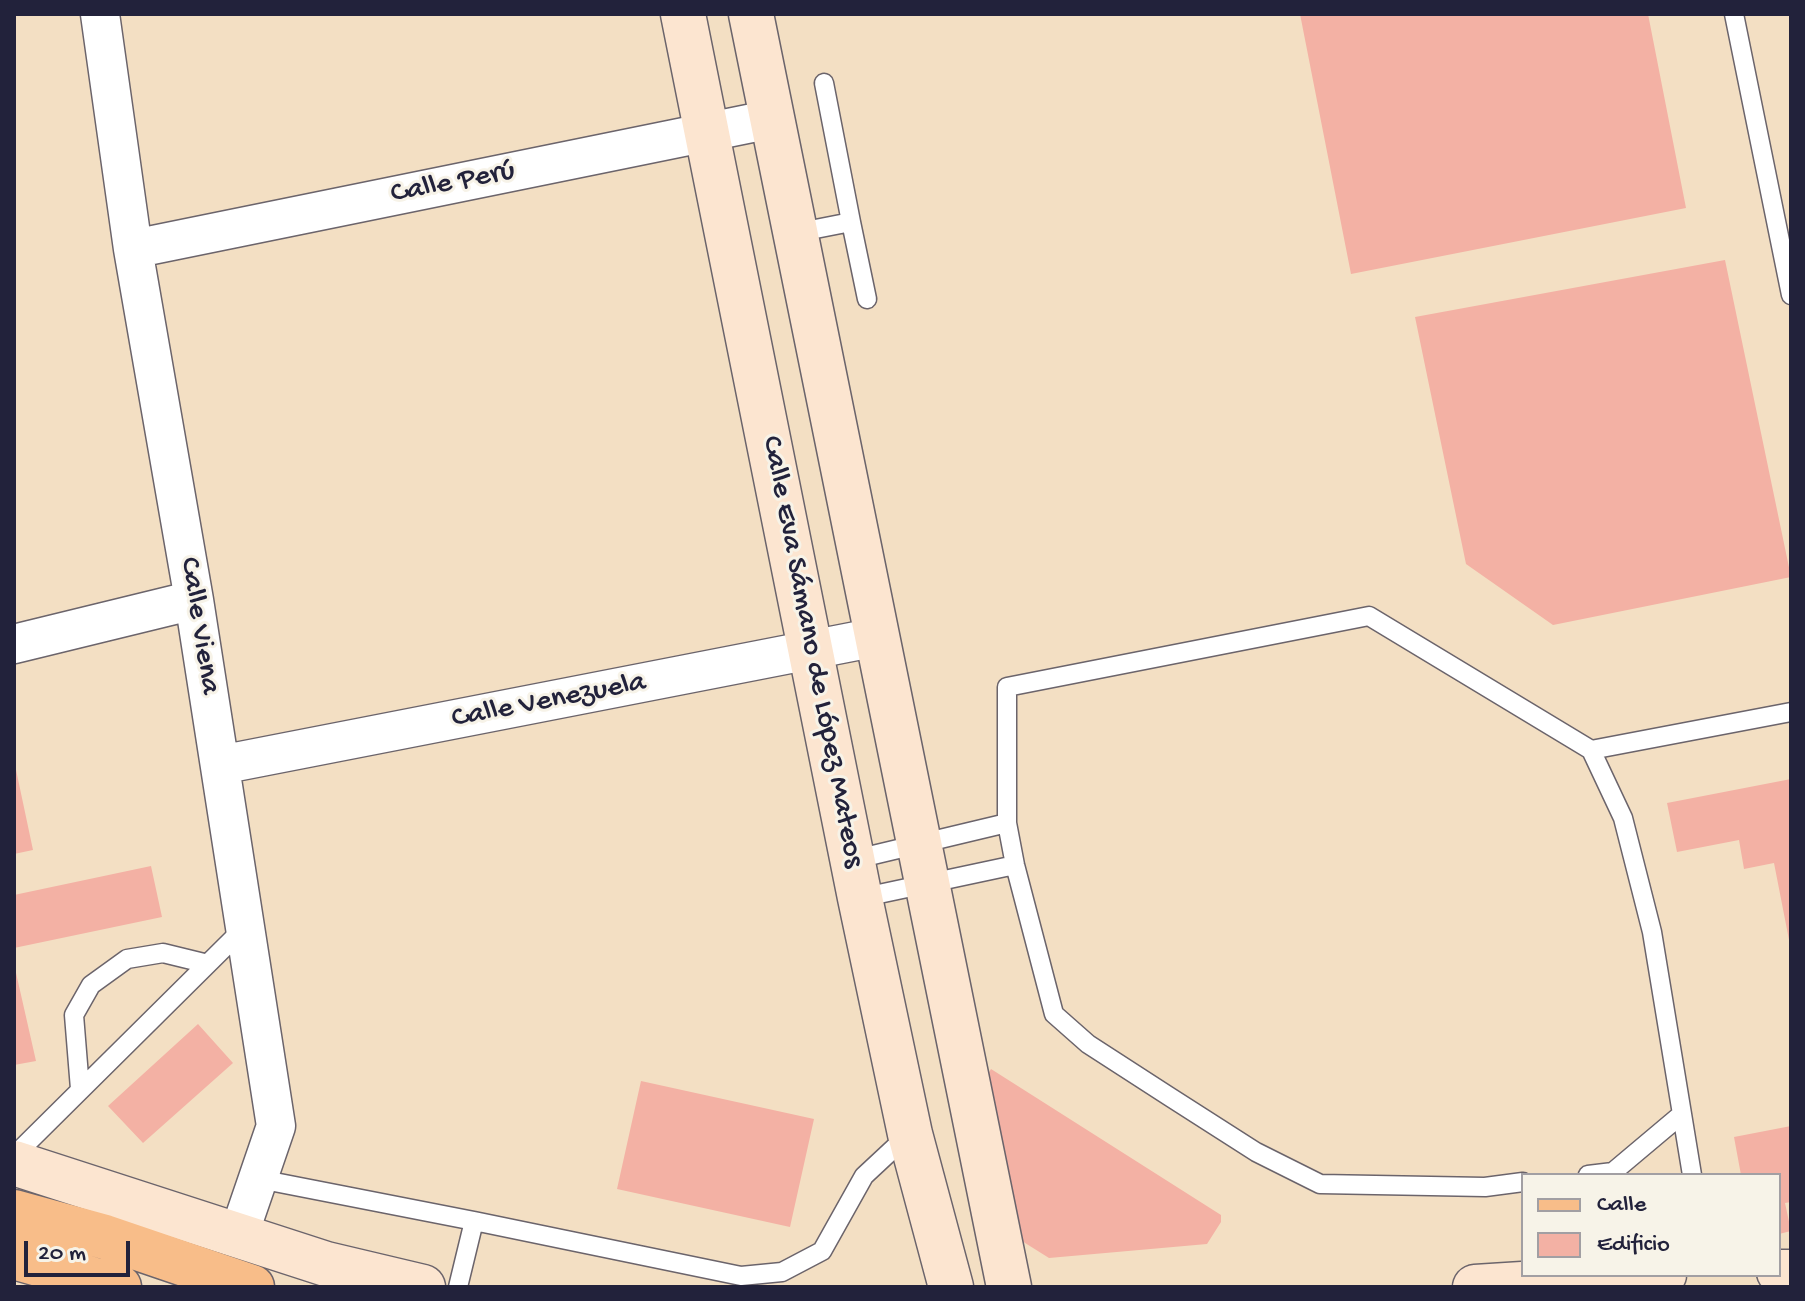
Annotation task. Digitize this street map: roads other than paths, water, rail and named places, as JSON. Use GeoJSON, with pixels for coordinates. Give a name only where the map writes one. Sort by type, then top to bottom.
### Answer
{"type":"FeatureCollection","features":[{"type":"Feature","properties":{"kind":"main road","name":"Calle Eva Sámano de López Mateos"},"geometry":{"type":"LineString","coordinates":[[683,14],[856,879],[910,1134],[951,1287]]}},
{"type":"Feature","properties":{"kind":"main road"},"geometry":{"type":"LineString","coordinates":[[751,14],[922,865],[1014,1281]]}},
{"type":"Feature","properties":{"kind":"main road"},"geometry":{"type":"LineString","coordinates":[[14,1163],[326,1264],[423,1287]]}},
{"type":"Feature","properties":{"kind":"main road"},"geometry":{"type":"LineString","coordinates":[[14,1212],[105,1237],[252,1287]]}},
{"type":"Feature","properties":{"kind":"main road"},"geometry":{"type":"LineString","coordinates":[[14,1257],[119,1287]]}},
{"type":"Feature","properties":{"kind":"main road"},"geometry":{"type":"LineString","coordinates":[[1475,1287],[1632,1277]]}},
{"type":"Feature","properties":{"kind":"street","name":"Calle Viena"},"geometry":{"type":"LineString","coordinates":[[100,14],[133,249],[194,600],[276,1126],[239,1234]]}},
{"type":"Feature","properties":{"kind":"street","name":"Calle Perú"},"geometry":{"type":"LineString","coordinates":[[133,249],[772,119]]}},
{"type":"Feature","properties":{"kind":"street"},"geometry":{"type":"LineString","coordinates":[[14,644],[194,600]]}},
{"type":"Feature","properties":{"kind":"street","name":"Calle Venezuela"},"geometry":{"type":"LineString","coordinates":[[220,765],[813,652],[877,637]]}},
{"type":"Feature","properties":{"kind":"lane"},"geometry":{"type":"LineString","coordinates":[[1734,14],[1791,295]]}},
{"type":"Feature","properties":{"kind":"lane"},"geometry":{"type":"LineString","coordinates":[[824,83],[867,299]]}},
{"type":"Feature","properties":{"kind":"lane"},"geometry":{"type":"LineString","coordinates":[[795,233],[851,222]]}},
{"type":"Feature","properties":{"kind":"lane"},"geometry":{"type":"LineString","coordinates":[[1521,1182],[1485,1187],[1320,1184],[1256,1152],[1088,1044],[1054,1014],[1007,823],[1007,687],[1369,616],[1591,750],[1623,818],[1652,932],[1692,1173]]}},
{"type":"Feature","properties":{"kind":"lane"},"geometry":{"type":"LineString","coordinates":[[1591,750],[1791,712]]}},
{"type":"Feature","properties":{"kind":"lane"},"geometry":{"type":"LineString","coordinates":[[856,879],[922,865],[1007,823]]}},
{"type":"Feature","properties":{"kind":"lane"},"geometry":{"type":"LineString","coordinates":[[856,879],[922,865],[1015,865]]}},
{"type":"Feature","properties":{"kind":"lane"},"geometry":{"type":"LineString","coordinates":[[14,1156],[245,927]]}},
{"type":"Feature","properties":{"kind":"lane"},"geometry":{"type":"LineString","coordinates":[[80,1089],[74,1015],[91,985],[127,959],[163,953],[208,964]]}},
{"type":"Feature","properties":{"kind":"lane"},"geometry":{"type":"LineString","coordinates":[[1605,1173],[1613,1172],[1682,1114]]}},
{"type":"Feature","properties":{"kind":"lane"},"geometry":{"type":"LineString","coordinates":[[259,1179],[474,1221],[740,1281],[782,1272],[822,1251],[864,1176],[910,1134]]}},
{"type":"Feature","properties":{"kind":"lane"},"geometry":{"type":"LineString","coordinates":[[458,1287],[474,1221]]}}]}
